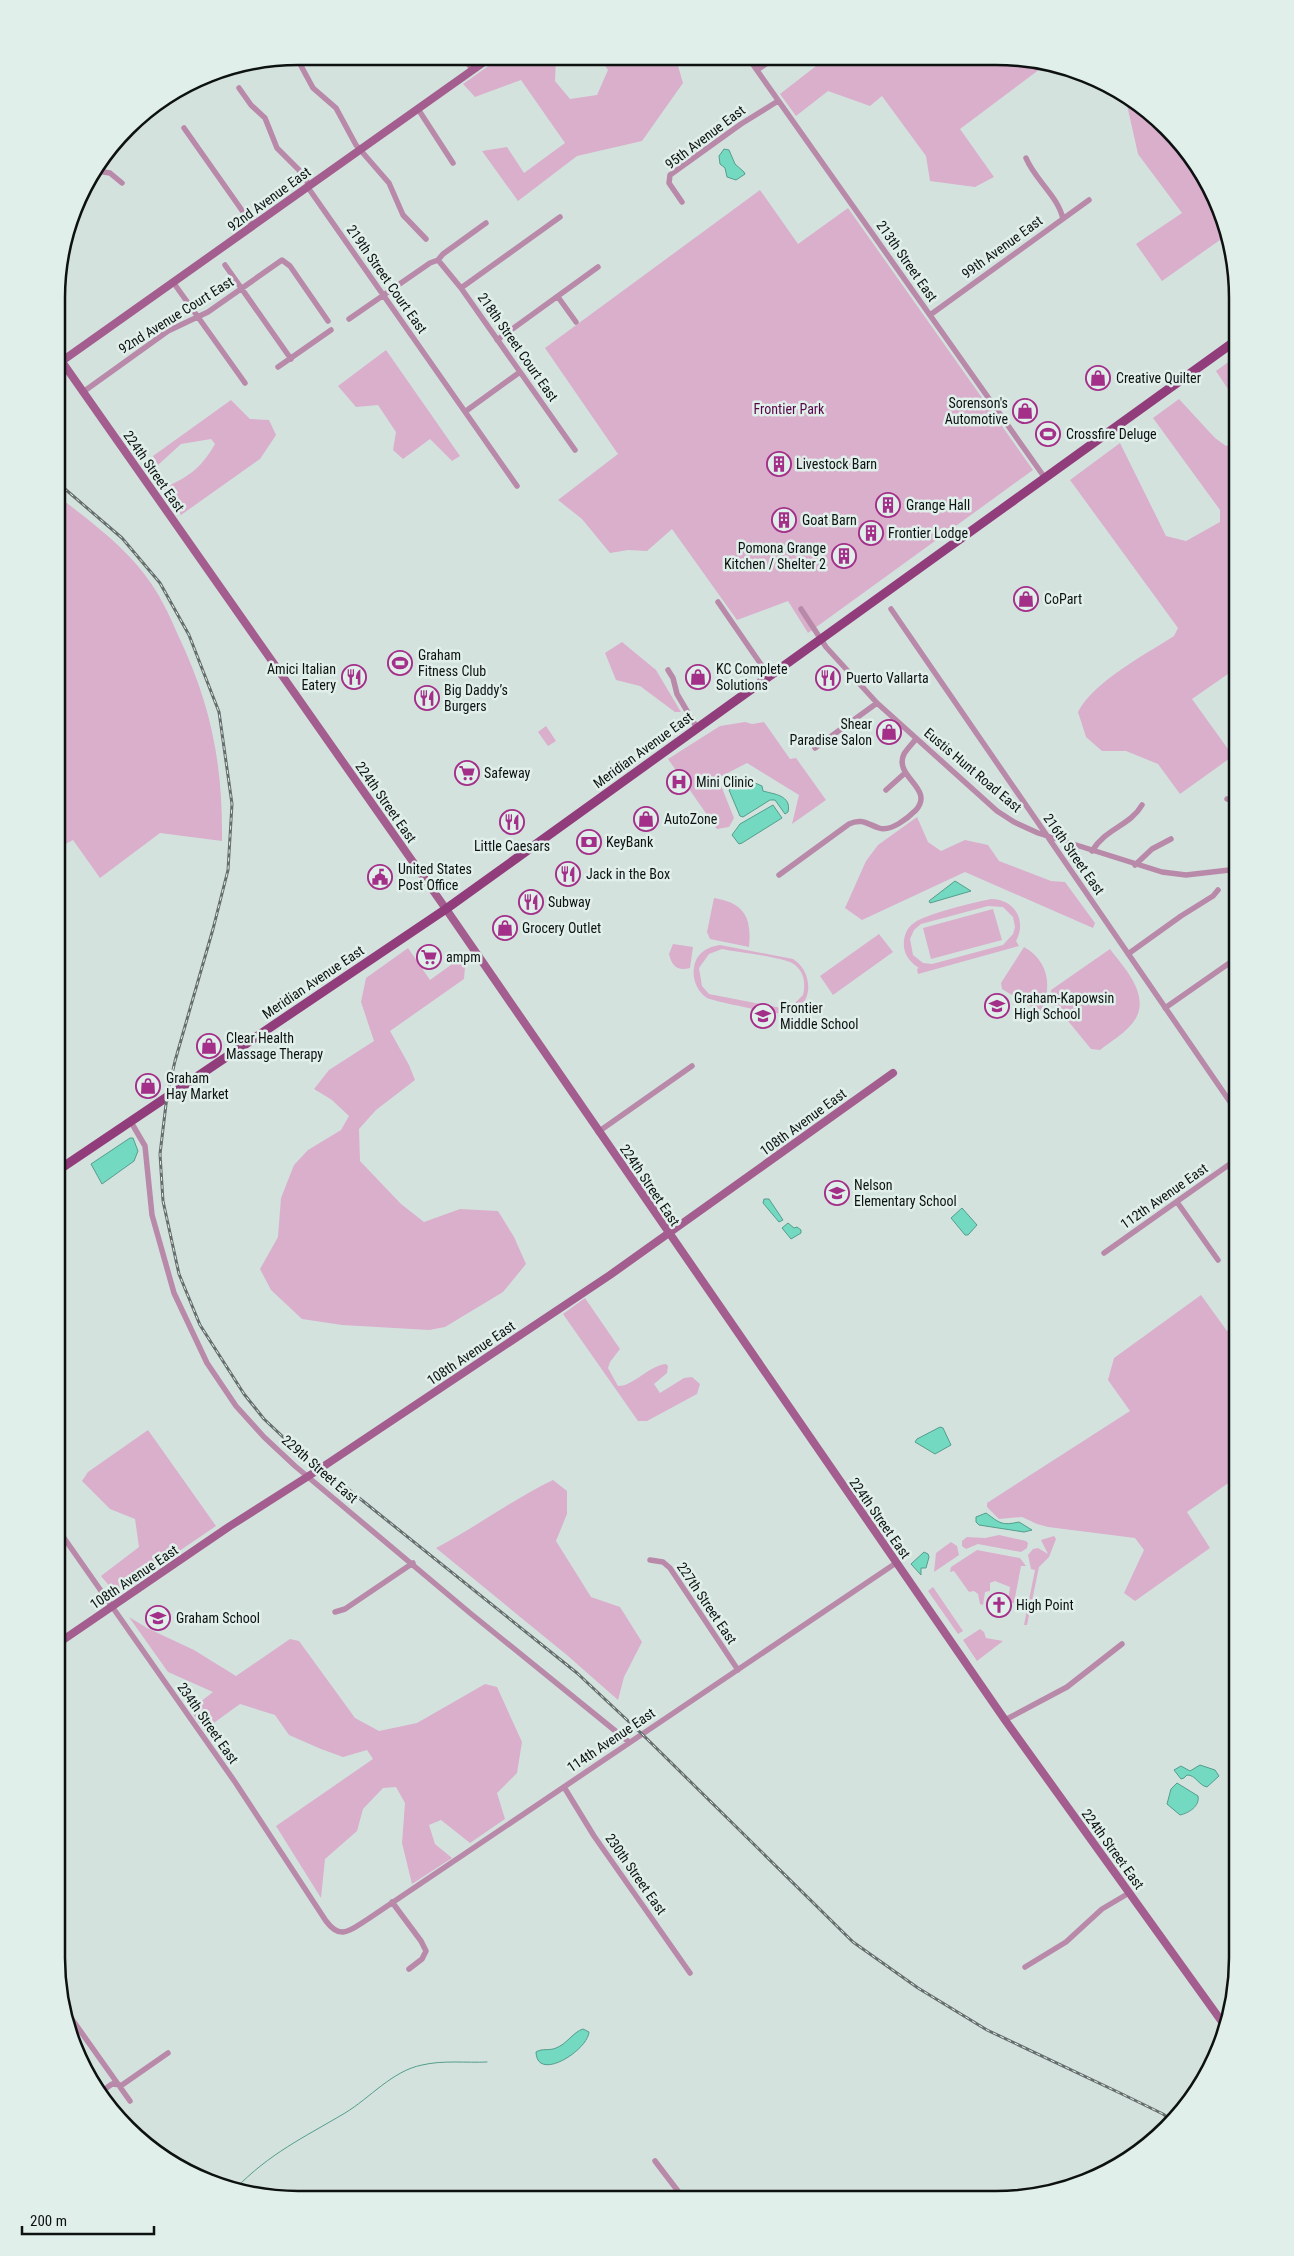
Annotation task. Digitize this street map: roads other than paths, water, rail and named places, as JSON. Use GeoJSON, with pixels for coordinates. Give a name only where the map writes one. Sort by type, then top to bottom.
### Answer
{"type":"FeatureCollection","features":[{"type":"Feature","properties":{"kind":"main road","name":"92nd Avenue East"},"geometry":{"type":"LineString","coordinates":[[65,356],[173,282],[480,65]]}},
{"type":"Feature","properties":{"kind":"main road","name":"Meridian Avenue East"},"geometry":{"type":"LineString","coordinates":[[65,1166],[446,909],[1229,345]]}},
{"type":"Feature","properties":{"kind":"main road","name":"224th Street East"},"geometry":{"type":"LineString","coordinates":[[65,366],[446,909],[1005,1720],[1221,2020]]}},
{"type":"Feature","properties":{"kind":"main road","name":"108th Avenue East"},"geometry":{"type":"LineString","coordinates":[[65,1639],[230,1526],[570,1302],[893,1073]]}},
{"type":"Feature","properties":{"kind":"street"},"geometry":{"type":"LineString","coordinates":[[301,65],[313,88],[336,108],[361,150],[389,183],[403,215],[426,239]]}},
{"type":"Feature","properties":{"kind":"street"},"geometry":{"type":"LineString","coordinates":[[469,65],[473,70]]}},
{"type":"Feature","properties":{"kind":"street","name":"213th Street East"},"geometry":{"type":"LineString","coordinates":[[754,65],[1045,478]]}},
{"type":"Feature","properties":{"kind":"street"},"geometry":{"type":"LineString","coordinates":[[757,70],[764,65]]}},
{"type":"Feature","properties":{"kind":"street","name":"219th Street Court East"},"geometry":{"type":"LineString","coordinates":[[239,88],[251,105],[266,118],[279,151],[301,172],[309,185],[309,189],[517,486]]}},
{"type":"Feature","properties":{"kind":"street","name":"95th Avenue East"},"geometry":{"type":"LineString","coordinates":[[682,202],[669,183],[670,175],[741,124],[778,101]]}},
{"type":"Feature","properties":{"kind":"street"},"geometry":{"type":"LineString","coordinates":[[418,109],[453,163]]}},
{"type":"Feature","properties":{"kind":"street"},"geometry":{"type":"LineString","coordinates":[[184,128],[253,226]]}},
{"type":"Feature","properties":{"kind":"street"},"geometry":{"type":"LineString","coordinates":[[1026,158],[1030,168],[1057,205],[1062,219]]}},
{"type":"Feature","properties":{"kind":"street"},"geometry":{"type":"LineString","coordinates":[[102,172],[110,173],[122,183]]}},
{"type":"Feature","properties":{"kind":"street","name":"99th Avenue East"},"geometry":{"type":"LineString","coordinates":[[930,315],[1089,200]]}},
{"type":"Feature","properties":{"kind":"street"},"geometry":{"type":"LineString","coordinates":[[461,288],[560,217]]}},
{"type":"Feature","properties":{"kind":"street"},"geometry":{"type":"LineString","coordinates":[[349,319],[430,263],[438,260],[443,254],[486,224]]}},
{"type":"Feature","properties":{"kind":"street","name":"92nd Avenue Court East"},"geometry":{"type":"LineString","coordinates":[[83,392],[168,332],[199,317],[283,260],[328,321]]}},
{"type":"Feature","properties":{"kind":"street","name":"218th Street Court East"},"geometry":{"type":"LineString","coordinates":[[438,260],[461,288],[575,450]]}},
{"type":"Feature","properties":{"kind":"street"},"geometry":{"type":"LineString","coordinates":[[225,265],[290,359]]}},
{"type":"Feature","properties":{"kind":"street"},"geometry":{"type":"LineString","coordinates":[[497,340],[598,267]]}},
{"type":"Feature","properties":{"kind":"street"},"geometry":{"type":"LineString","coordinates":[[173,282],[245,383]]}},
{"type":"Feature","properties":{"kind":"street"},"geometry":{"type":"LineString","coordinates":[[558,297],[576,322]]}},
{"type":"Feature","properties":{"kind":"street"},"geometry":{"type":"LineString","coordinates":[[278,367],[331,330]]}},
{"type":"Feature","properties":{"kind":"street"},"geometry":{"type":"LineString","coordinates":[[466,411],[520,372]]}},
{"type":"Feature","properties":{"kind":"street"},"geometry":{"type":"LineString","coordinates":[[718,602],[769,676]]}},
{"type":"Feature","properties":{"kind":"street","name":"Eustis Hunt Road East"},"geometry":{"type":"LineString","coordinates":[[801,609],[821,639],[878,703],[1001,814],[1020,826],[1135,865],[1162,872],[1186,875],[1229,870]]}},
{"type":"Feature","properties":{"kind":"street","name":"216th Street East"},"geometry":{"type":"LineString","coordinates":[[891,609],[1229,1100]]}},
{"type":"Feature","properties":{"kind":"street"},"geometry":{"type":"LineString","coordinates":[[668,670],[673,678],[677,694],[697,728]]}},
{"type":"Feature","properties":{"kind":"street"},"geometry":{"type":"LineString","coordinates":[[815,748],[878,703]]}},
{"type":"Feature","properties":{"kind":"street"},"geometry":{"type":"LineString","coordinates":[[779,874],[854,822],[867,822],[884,829],[906,818],[915,810],[920,799],[918,786],[906,773],[902,762],[903,755],[916,739]]}},
{"type":"Feature","properties":{"kind":"street"},"geometry":{"type":"LineString","coordinates":[[886,790],[906,773]]}},
{"type":"Feature","properties":{"kind":"street"},"geometry":{"type":"LineString","coordinates":[[1092,850],[1102,837],[1136,815],[1142,805]]}},
{"type":"Feature","properties":{"kind":"street"},"geometry":{"type":"LineString","coordinates":[[1135,865],[1152,849],[1171,839]]}},
{"type":"Feature","properties":{"kind":"street"},"geometry":{"type":"LineString","coordinates":[[1128,954],[1180,916],[1213,896],[1218,890]]}},
{"type":"Feature","properties":{"kind":"street"},"geometry":{"type":"LineString","coordinates":[[1165,1008],[1229,963]]}},
{"type":"Feature","properties":{"kind":"street"},"geometry":{"type":"LineString","coordinates":[[598,1132],[692,1066]]}},
{"type":"Feature","properties":{"kind":"street","name":"229th Street East"},"geometry":{"type":"LineString","coordinates":[[131,1122],[145,1146],[150,1199],[166,1270],[178,1305],[215,1377],[236,1406],[264,1437],[308,1476],[470,1613],[629,1742]]}},
{"type":"Feature","properties":{"kind":"street","name":"112th Avenue East"},"geometry":{"type":"LineString","coordinates":[[1104,1253],[1229,1165]]}},
{"type":"Feature","properties":{"kind":"street"},"geometry":{"type":"LineString","coordinates":[[1177,1202],[1218,1260]]}},
{"type":"Feature","properties":{"kind":"street","name":"234th Street East"},"geometry":{"type":"LineString","coordinates":[[65,1540],[229,1775],[326,1921],[338,1933]]}},
{"type":"Feature","properties":{"kind":"street","name":"227th Street East"},"geometry":{"type":"LineString","coordinates":[[650,1560],[663,1562],[670,1568],[738,1670]]}},
{"type":"Feature","properties":{"kind":"street"},"geometry":{"type":"LineString","coordinates":[[335,1612],[345,1610],[413,1563]]}},
{"type":"Feature","properties":{"kind":"street","name":"114th Avenue East"},"geometry":{"type":"LineString","coordinates":[[338,1933],[352,1930],[896,1563]]}},
{"type":"Feature","properties":{"kind":"street"},"geometry":{"type":"LineString","coordinates":[[1005,1720],[1067,1687],[1122,1644]]}},
{"type":"Feature","properties":{"kind":"street","name":"230th Street East"},"geometry":{"type":"LineString","coordinates":[[564,1788],[594,1836],[690,1972]]}},
{"type":"Feature","properties":{"kind":"street"},"geometry":{"type":"LineString","coordinates":[[1025,1966],[1066,1942],[1102,1909],[1129,1892]]}},
{"type":"Feature","properties":{"kind":"street"},"geometry":{"type":"LineString","coordinates":[[392,1902],[421,1941],[426,1951],[422,1958],[409,1969]]}},
{"type":"Feature","properties":{"kind":"street"},"geometry":{"type":"LineString","coordinates":[[74,2023],[116,2084],[130,2101]]}},
{"type":"Feature","properties":{"kind":"street"},"geometry":{"type":"LineString","coordinates":[[105,2090],[116,2084],[122,2085],[168,2053]]}},
{"type":"Feature","properties":{"kind":"street"},"geometry":{"type":"LineString","coordinates":[[655,2161],[678,2191]]}},
{"type":"Feature","properties":{"kind":"waterway"},"geometry":{"type":"LineString","coordinates":[[240,2184],[274,2156],[345,2113],[391,2079],[411,2068],[430,2063],[487,2062]]}},
{"type":"Feature","properties":{"kind":"railway"},"geometry":{"type":"LineString","coordinates":[[65,489],[122,538],[160,583],[189,635],[219,712],[232,804],[228,870],[175,1061],[167,1096],[160,1154],[163,1201],[179,1274],[200,1325],[244,1394],[264,1419],[318,1470],[343,1485],[577,1673],[642,1734],[853,1942],[918,1988],[987,2030],[1167,2117]]}},
{"type":"Feature","properties":{"kind":"place","name":"Creative Quilter"},"geometry":{"type":"Point","coordinates":[1098,378]}},
{"type":"Feature","properties":{"kind":"place","name":"Sorenson's Automotive"},"geometry":{"type":"Point","coordinates":[1025,411]}},
{"type":"Feature","properties":{"kind":"place","name":"Crossfire Deluge"},"geometry":{"type":"Point","coordinates":[1048,434]}},
{"type":"Feature","properties":{"kind":"place","name":"Livestock Barn"},"geometry":{"type":"Point","coordinates":[779,464]}},
{"type":"Feature","properties":{"kind":"place","name":"Grange Hall"},"geometry":{"type":"Point","coordinates":[888,505]}},
{"type":"Feature","properties":{"kind":"place","name":"Goat Barn"},"geometry":{"type":"Point","coordinates":[784,520]}},
{"type":"Feature","properties":{"kind":"place","name":"Frontier Lodge"},"geometry":{"type":"Point","coordinates":[871,533]}},
{"type":"Feature","properties":{"kind":"place","name":"Pomona Grange Kitchen / Shelter 2"},"geometry":{"type":"Point","coordinates":[844,556]}},
{"type":"Feature","properties":{"kind":"place","name":"CoPart"},"geometry":{"type":"Point","coordinates":[1026,599]}},
{"type":"Feature","properties":{"kind":"place","name":"Graham Fitness Club"},"geometry":{"type":"Point","coordinates":[400,663]}},
{"type":"Feature","properties":{"kind":"place","name":"Amici Italian Eatery"},"geometry":{"type":"Point","coordinates":[354,677]}},
{"type":"Feature","properties":{"kind":"place","name":"KC Complete Solutions"},"geometry":{"type":"Point","coordinates":[698,677]}},
{"type":"Feature","properties":{"kind":"place","name":"Puerto Vallarta"},"geometry":{"type":"Point","coordinates":[828,678]}},
{"type":"Feature","properties":{"kind":"place","name":"Big Daddy’s Burgers"},"geometry":{"type":"Point","coordinates":[427,698]}},
{"type":"Feature","properties":{"kind":"place","name":"Shear Paradise Salon"},"geometry":{"type":"Point","coordinates":[889,732]}},
{"type":"Feature","properties":{"kind":"place","name":"Safeway"},"geometry":{"type":"Point","coordinates":[467,773]}},
{"type":"Feature","properties":{"kind":"place","name":"Mini Clinic"},"geometry":{"type":"Point","coordinates":[679,782]}},
{"type":"Feature","properties":{"kind":"place","name":"AutoZone"},"geometry":{"type":"Point","coordinates":[646,819]}},
{"type":"Feature","properties":{"kind":"place","name":"Little Caesars"},"geometry":{"type":"Point","coordinates":[512,822]}},
{"type":"Feature","properties":{"kind":"place","name":"KeyBank"},"geometry":{"type":"Point","coordinates":[589,842]}},
{"type":"Feature","properties":{"kind":"place","name":"Jack in the Box"},"geometry":{"type":"Point","coordinates":[568,874]}},
{"type":"Feature","properties":{"kind":"place","name":"United States Post Office"},"geometry":{"type":"Point","coordinates":[380,877]}},
{"type":"Feature","properties":{"kind":"place","name":"Subway"},"geometry":{"type":"Point","coordinates":[531,902]}},
{"type":"Feature","properties":{"kind":"place","name":"Grocery Outlet"},"geometry":{"type":"Point","coordinates":[505,928]}},
{"type":"Feature","properties":{"kind":"place","name":"ampm"},"geometry":{"type":"Point","coordinates":[429,957]}},
{"type":"Feature","properties":{"kind":"place","name":"Graham-Kapowsin High School"},"geometry":{"type":"Point","coordinates":[997,1006]}},
{"type":"Feature","properties":{"kind":"place","name":"Frontier Middle School"},"geometry":{"type":"Point","coordinates":[763,1016]}},
{"type":"Feature","properties":{"kind":"place","name":"Clear Health Massage Therapy"},"geometry":{"type":"Point","coordinates":[209,1046]}},
{"type":"Feature","properties":{"kind":"place","name":"Graham Hay Market"},"geometry":{"type":"Point","coordinates":[148,1086]}},
{"type":"Feature","properties":{"kind":"place","name":"Nelson Elementary School"},"geometry":{"type":"Point","coordinates":[837,1193]}},
{"type":"Feature","properties":{"kind":"place","name":"High Point"},"geometry":{"type":"Point","coordinates":[999,1605]}},
{"type":"Feature","properties":{"kind":"place","name":"Graham School"},"geometry":{"type":"Point","coordinates":[158,1618]}},
{"type":"Feature","properties":{"kind":"park label","name":"Frontier Park"},"geometry":{"type":"Point","coordinates":[789,409]}}]}
